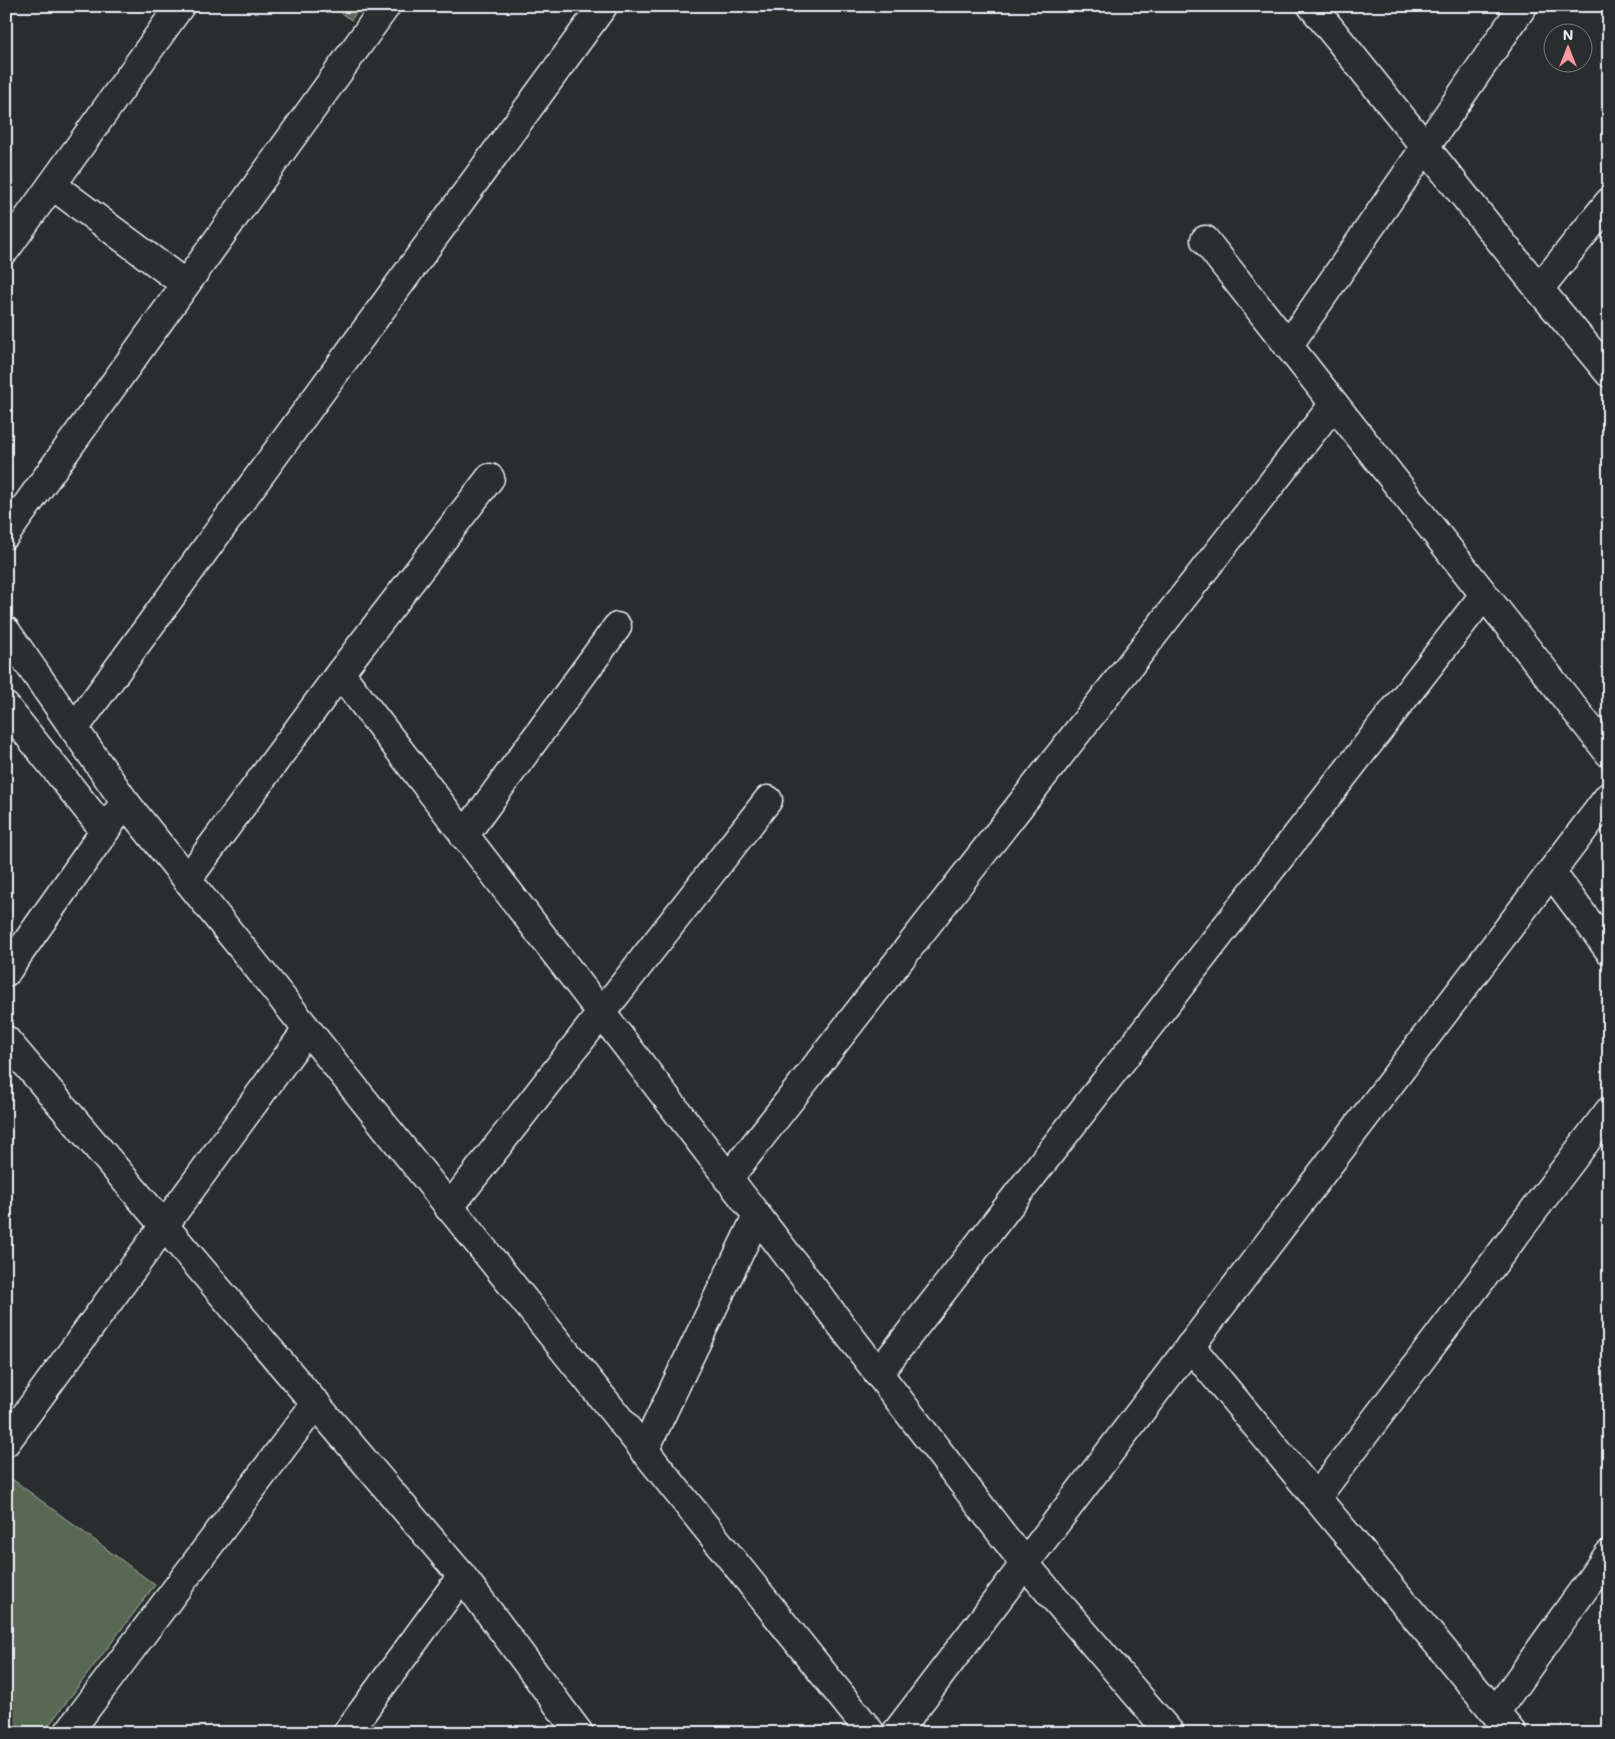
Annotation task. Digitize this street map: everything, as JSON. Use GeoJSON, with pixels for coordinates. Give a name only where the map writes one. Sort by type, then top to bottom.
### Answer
{"type":"FeatureCollection","features":[{"type":"Feature","properties":{"kind":"street"},"geometry":{"type":"LineString","coordinates":[[6,249],[180,6]]}},
{"type":"Feature","properties":{"kind":"street"},"geometry":{"type":"LineString","coordinates":[[6,534],[386,6]]}},
{"type":"Feature","properties":{"kind":"street"},"geometry":{"type":"LineString","coordinates":[[74,729],[603,6]]}},
{"type":"Feature","properties":{"kind":"street"},"geometry":{"type":"LineString","coordinates":[[1312,6],[1539,289],[1609,373]]}},
{"type":"Feature","properties":{"kind":"street"},"geometry":{"type":"LineString","coordinates":[[1288,346],[1523,6]]}},
{"type":"Feature","properties":{"kind":"street"},"geometry":{"type":"LineString","coordinates":[[52,185],[186,284]]}},
{"type":"Feature","properties":{"kind":"street"},"geometry":{"type":"LineString","coordinates":[[1539,289],[1609,202]]}},
{"type":"Feature","properties":{"kind":"street"},"geometry":{"type":"LineString","coordinates":[[1205,240],[1609,753]]}},
{"type":"Feature","properties":{"kind":"street"},"geometry":{"type":"LineString","coordinates":[[728,1179],[1334,404]]}},
{"type":"Feature","properties":{"kind":"street"},"geometry":{"type":"LineString","coordinates":[[187,880],[340,673],[490,478]]}},
{"type":"Feature","properties":{"kind":"street"},"geometry":{"type":"LineString","coordinates":[[878,1374],[1484,595]]}},
{"type":"Feature","properties":{"kind":"street"},"geometry":{"type":"LineString","coordinates":[[464,836],[617,627]]}},
{"type":"Feature","properties":{"kind":"street"},"geometry":{"type":"LineString","coordinates":[[6,631],[125,802],[871,1733]]}},
{"type":"Feature","properties":{"kind":"street"},"geometry":{"type":"LineString","coordinates":[[340,673],[1025,1564],[1170,1733]]}},
{"type":"Feature","properties":{"kind":"street"},"geometry":{"type":"LineString","coordinates":[[6,707],[105,831]]}},
{"type":"Feature","properties":{"kind":"street"},"geometry":{"type":"LineString","coordinates":[[896,1733],[1609,796]]}},
{"type":"Feature","properties":{"kind":"street"},"geometry":{"type":"LineString","coordinates":[[449,1208],[768,800]]}},
{"type":"Feature","properties":{"kind":"street"},"geometry":{"type":"LineString","coordinates":[[6,972],[125,802]]}},
{"type":"Feature","properties":{"kind":"street"},"geometry":{"type":"LineString","coordinates":[[1551,872],[1609,950]]}},
{"type":"Feature","properties":{"kind":"street"},"geometry":{"type":"LineString","coordinates":[[6,1442],[307,1030]]}},
{"type":"Feature","properties":{"kind":"street"},"geometry":{"type":"LineString","coordinates":[[9,1051],[164,1225],[462,1576],[579,1733]]}},
{"type":"Feature","properties":{"kind":"street"},"geometry":{"type":"LineString","coordinates":[[1316,1498],[1609,1112]]}},
{"type":"Feature","properties":{"kind":"street"},"geometry":{"type":"LineString","coordinates":[[644,1451],[757,1216]]}},
{"type":"Feature","properties":{"kind":"street"},"geometry":{"type":"LineString","coordinates":[[1190,1346],[1503,1723],[1609,1554]]}},
{"type":"Feature","properties":{"kind":"street"},"geometry":{"type":"LineString","coordinates":[[68,1733],[316,1403]]}},
{"type":"Feature","properties":{"kind":"street"},"geometry":{"type":"LineString","coordinates":[[348,1733],[462,1576]]}},
{"type":"Feature","properties":{"kind":"green space"},"geometry":{"type":"Polygon","coordinates":[[[331,6],[361,6],[351,20],[331,6]]]}},
{"type":"Feature","properties":{"kind":"green space"},"geometry":{"type":"Polygon","coordinates":[[[12,1479],[155,1585],[43,1733],[6,1733],[6,1487],[12,1479]]]}}]}
